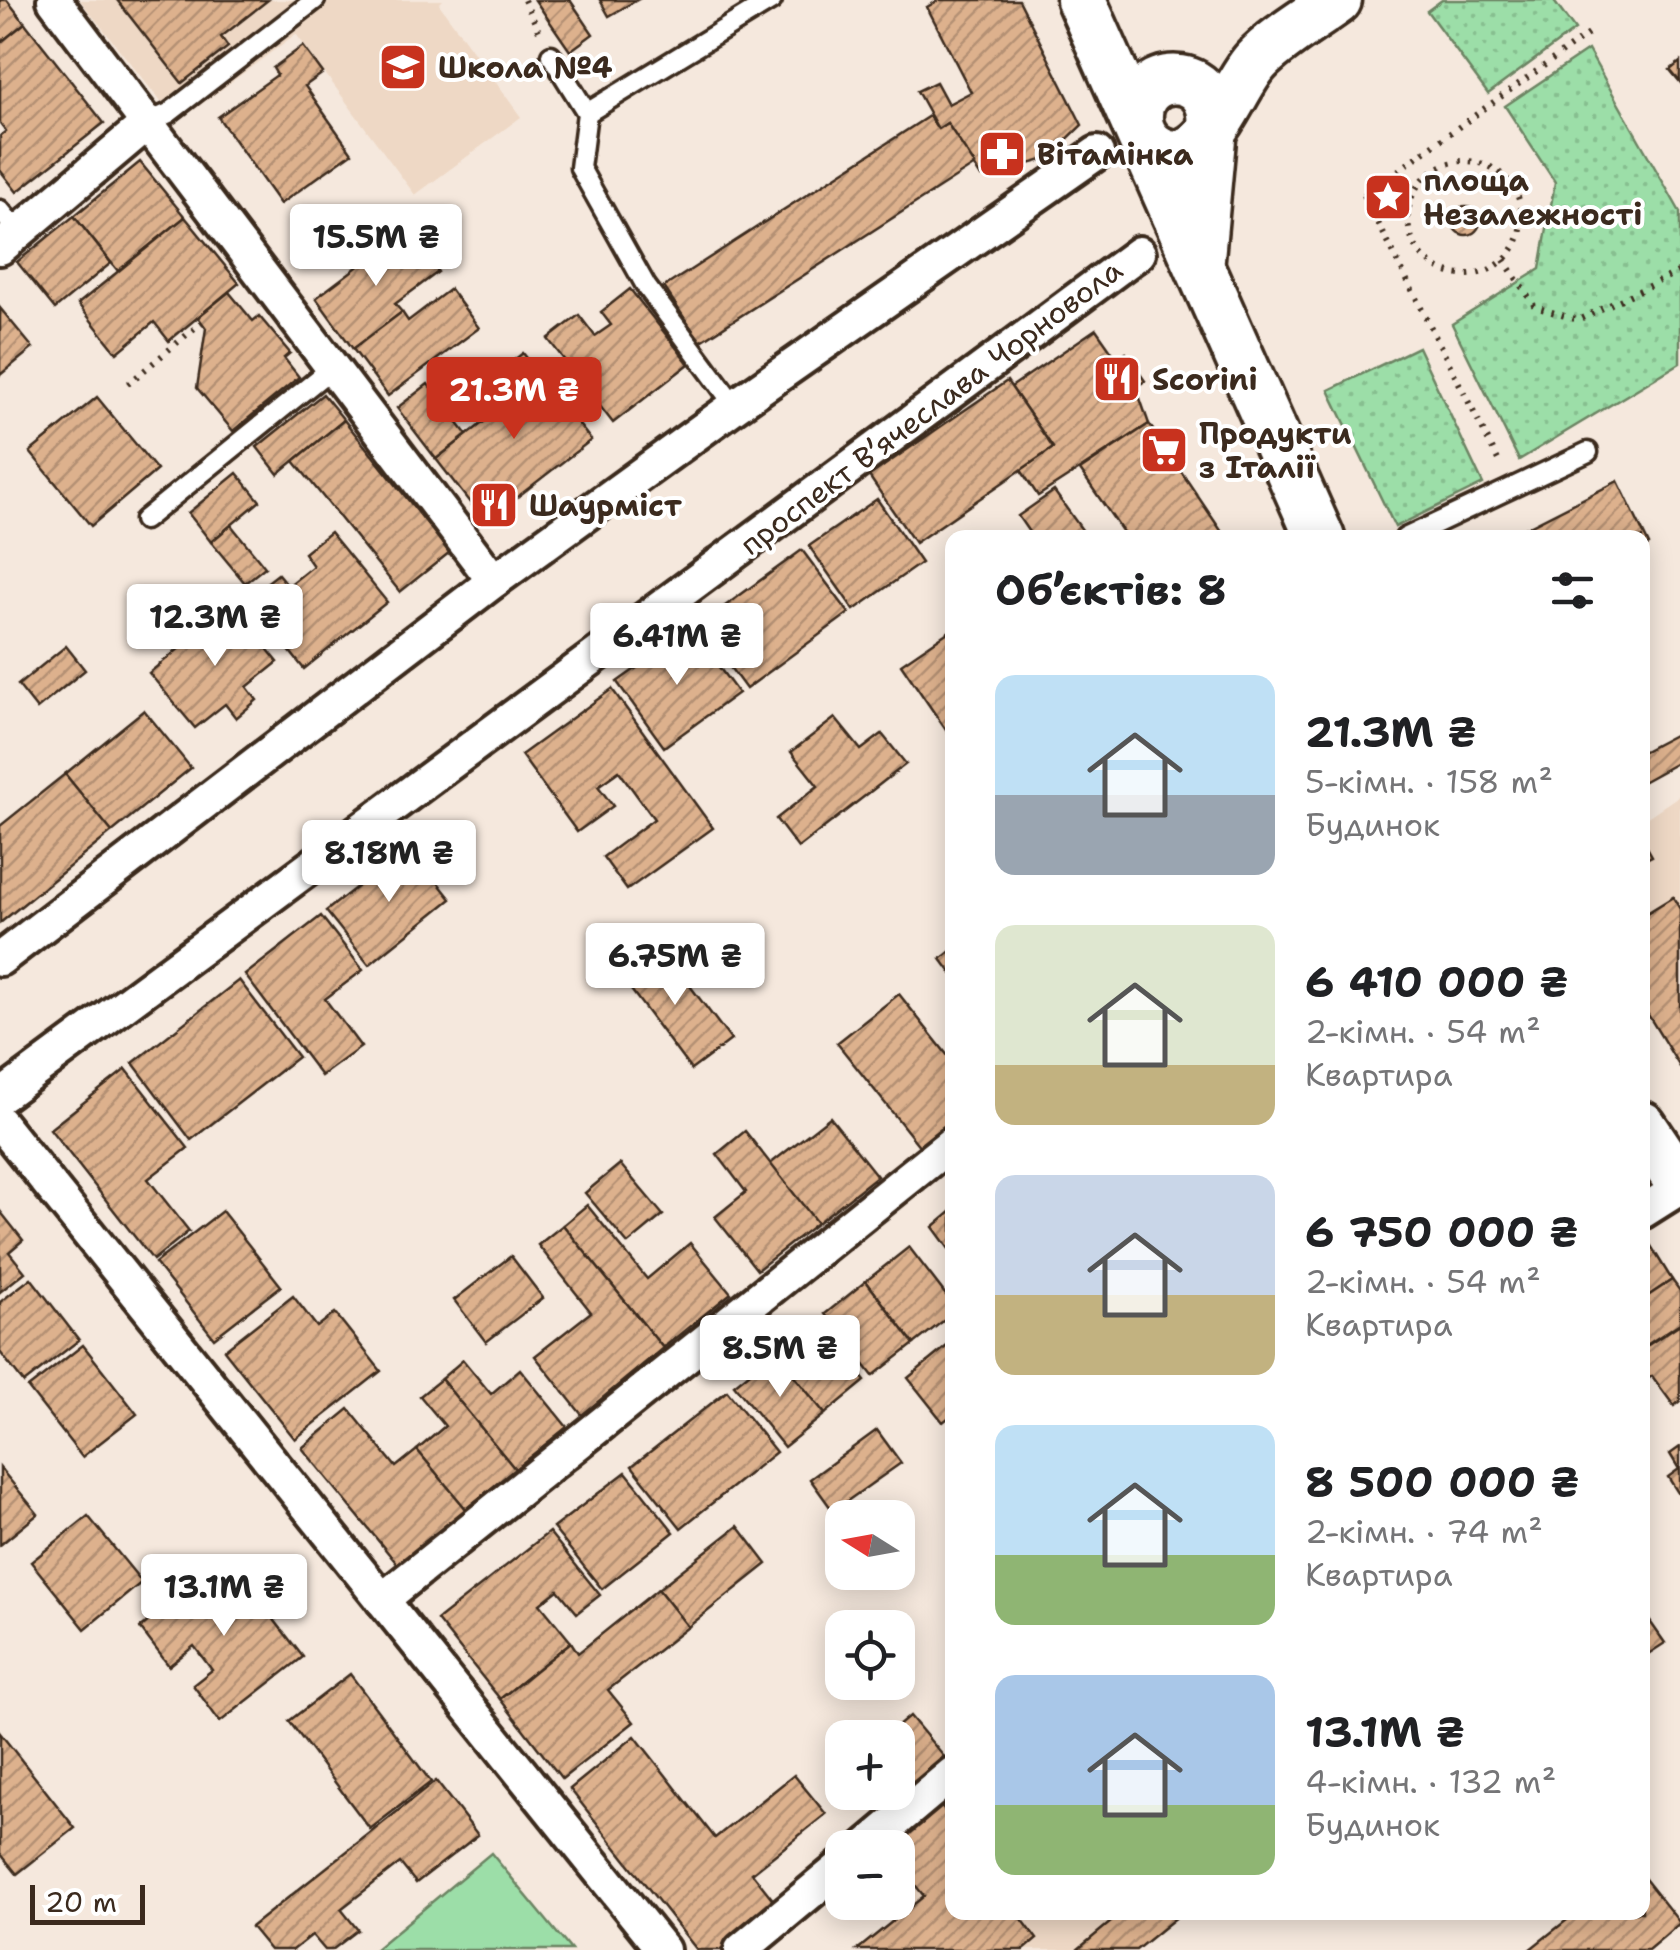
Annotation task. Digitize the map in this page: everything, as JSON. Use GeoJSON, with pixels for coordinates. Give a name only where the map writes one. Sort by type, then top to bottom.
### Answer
{"type":"FeatureCollection","features":[{"type":"Feature","properties":{"kind":"main road"},"geometry":{"type":"LineString","coordinates":[[1257,60],[1157,84],[1146,93],[1138,121],[1142,135],[1165,154],[1194,151],[1205,141],[1257,60],[1337,0]]}},
{"type":"Feature","properties":{"kind":"main road"},"geometry":{"type":"LineString","coordinates":[[1085,7],[1199,87],[1209,99],[1214,113],[1200,262]]}},
{"type":"Feature","properties":{"kind":"main road"},"geometry":{"type":"LineString","coordinates":[[1085,7],[1316,530]]}},
{"type":"Feature","properties":{"kind":"main road"},"geometry":{"type":"LineString","coordinates":[[1650,1138],[1680,1185]]}},
{"type":"Feature","properties":{"kind":"street"},"geometry":{"type":"LineString","coordinates":[[54,0],[494,581]]}},
{"type":"Feature","properties":{"kind":"street"},"geometry":{"type":"LineString","coordinates":[[6,230],[149,122]]}},
{"type":"Feature","properties":{"kind":"street"},"geometry":{"type":"LineString","coordinates":[[0,959],[494,581],[735,406],[1097,153]]}},
{"type":"Feature","properties":{"kind":"street","name":"проспект Вʼячеслава Чорновола"},"geometry":{"type":"LineString","coordinates":[[0,1097],[1139,253]]}},
{"type":"Feature","properties":{"kind":"street"},"geometry":{"type":"LineString","coordinates":[[0,1123],[662,1950]]}},
{"type":"Feature","properties":{"kind":"street"},"geometry":{"type":"LineString","coordinates":[[382,1600],[945,1150]]}},
{"type":"Feature","properties":{"kind":"street"},"geometry":{"type":"LineString","coordinates":[[1650,1206],[1680,1185]]}},
{"type":"Feature","properties":{"kind":"street"},"geometry":{"type":"LineString","coordinates":[[885,1830],[945,1780]]}},
{"type":"Feature","properties":{"kind":"street"},"geometry":{"type":"LineString","coordinates":[[741,1950],[825,1880]]}},
{"type":"Feature","properties":{"kind":"lane"},"geometry":{"type":"LineString","coordinates":[[149,122],[169,113],[315,0]]}},
{"type":"Feature","properties":{"kind":"lane"},"geometry":{"type":"LineString","coordinates":[[587,114],[772,0]]}},
{"type":"Feature","properties":{"kind":"lane"},"geometry":{"type":"LineString","coordinates":[[552,55],[587,114],[580,168],[646,286],[735,406]]}},
{"type":"Feature","properties":{"kind":"lane"},"geometry":{"type":"LineString","coordinates":[[144,520],[333,367]]}},
{"type":"Feature","properties":{"kind":"lane"},"geometry":{"type":"LineString","coordinates":[[1422,530],[1588,452]]}},
{"type":"Feature","properties":{"kind":"path"},"geometry":{"type":"LineString","coordinates":[[1364,195],[1591,32]]}},
{"type":"Feature","properties":{"kind":"path"},"geometry":{"type":"LineString","coordinates":[[1446,163],[1483,163],[1500,172],[1521,202],[1519,239],[1504,260],[1478,274],[1440,270],[1424,259],[1413,243],[1408,224],[1409,204],[1417,186],[1446,163]]}},
{"type":"Feature","properties":{"kind":"path"},"geometry":{"type":"LineString","coordinates":[[1364,195],[1409,204]]}},
{"type":"Feature","properties":{"kind":"path"},"geometry":{"type":"LineString","coordinates":[[1364,195],[1512,487]]}},
{"type":"Feature","properties":{"kind":"path"},"geometry":{"type":"LineString","coordinates":[[1504,260],[1534,307],[1578,320],[1680,272]]}},
{"type":"Feature","properties":{"kind":"path"},"geometry":{"type":"LineString","coordinates":[[128,384],[202,322]]}},
{"type":"Feature","properties":{"kind":"shaded area","name":"Школа №4"},"geometry":{"type":"Polygon","coordinates":[[[80,0],[443,0],[439,4],[521,117],[415,195],[296,34],[177,122],[80,0]]]}},
{"type":"Feature","properties":{"kind":"shaded area"},"geometry":{"type":"Polygon","coordinates":[[[1680,795],[1680,1067],[1650,1017],[1650,815],[1680,795]]]}},
{"type":"Feature","properties":{"kind":"shaded area"},"geometry":{"type":"Polygon","coordinates":[[[945,1801],[945,1920],[1174,1920],[1136,1950],[857,1950],[893,1920],[915,1920],[915,1830],[910,1830],[945,1801]]]}},
{"type":"Feature","properties":{"kind":"green space"},"geometry":{"type":"Polygon","coordinates":[[[1442,0],[1553,0],[1575,30],[1488,94],[1427,11],[1442,0]]]}},
{"type":"Feature","properties":{"kind":"green space"},"geometry":{"type":"Polygon","coordinates":[[[1588,50],[1680,212],[1680,363],[1519,460],[1452,324],[1540,269],[1555,182],[1505,106],[1588,50]]]}},
{"type":"Feature","properties":{"kind":"green space"},"geometry":{"type":"Polygon","coordinates":[[[1418,347],[1483,484],[1395,527],[1329,390],[1418,347]]]}},
{"type":"Feature","properties":{"kind":"green space"},"geometry":{"type":"Polygon","coordinates":[[[491,1853],[571,1950],[374,1950],[491,1853]]]}},
{"type":"Feature","properties":{"kind":"building"},"geometry":{"type":"Polygon","coordinates":[[[0,0],[7,0],[25,23],[0,43],[0,0]]]}},
{"type":"Feature","properties":{"kind":"building"},"geometry":{"type":"Polygon","coordinates":[[[117,0],[268,0],[221,37],[228,47],[182,83],[117,0]]]}},
{"type":"Feature","properties":{"kind":"building"},"geometry":{"type":"Polygon","coordinates":[[[535,0],[570,0],[593,34],[570,51],[535,0]]]}},
{"type":"Feature","properties":{"kind":"building"},"geometry":{"type":"Polygon","coordinates":[[[600,0],[637,0],[609,16],[600,0]]]}},
{"type":"Feature","properties":{"kind":"building"},"geometry":{"type":"Polygon","coordinates":[[[939,0],[1019,0],[1082,125],[1047,159],[981,177],[947,123],[938,129],[917,91],[936,82],[948,104],[971,92],[927,7],[939,0]]]}},
{"type":"Feature","properties":{"kind":"building"},"geometry":{"type":"Polygon","coordinates":[[[25,23],[104,123],[17,192],[0,170],[0,136],[6,131],[0,123],[0,43],[25,23]]]}},
{"type":"Feature","properties":{"kind":"building"},"geometry":{"type":"Polygon","coordinates":[[[303,46],[323,73],[305,86],[352,153],[280,204],[218,117],[277,75],[273,68],[303,46]]]}},
{"type":"Feature","properties":{"kind":"building"},"geometry":{"type":"Polygon","coordinates":[[[1680,62],[1680,82],[1670,70],[1680,62]]]}},
{"type":"Feature","properties":{"kind":"building"},"geometry":{"type":"Polygon","coordinates":[[[929,116],[938,129],[947,123],[975,165],[700,342],[664,287],[929,116]]]}},
{"type":"Feature","properties":{"kind":"building"},"geometry":{"type":"Polygon","coordinates":[[[140,162],[185,217],[118,271],[74,216],[140,162]]]}},
{"type":"Feature","properties":{"kind":"building"},"geometry":{"type":"Polygon","coordinates":[[[1466,207],[1476,211],[1480,221],[1476,231],[1466,235],[1456,231],[1452,221],[1456,211],[1466,207]]]}},
{"type":"Feature","properties":{"kind":"building"},"geometry":{"type":"Polygon","coordinates":[[[74,216],[111,263],[55,309],[17,262],[74,216]]]}},
{"type":"Feature","properties":{"kind":"building"},"geometry":{"type":"Polygon","coordinates":[[[185,217],[239,283],[169,341],[154,322],[117,353],[78,304],[185,217]]]}},
{"type":"Feature","properties":{"kind":"building"},"geometry":{"type":"Polygon","coordinates":[[[406,230],[438,272],[395,304],[402,312],[353,349],[316,298],[406,230]]]}},
{"type":"Feature","properties":{"kind":"building"},"geometry":{"type":"Polygon","coordinates":[[[450,289],[479,328],[388,396],[353,349],[402,312],[408,321],[450,289]]]}},
{"type":"Feature","properties":{"kind":"building"},"geometry":{"type":"Polygon","coordinates":[[[630,289],[689,364],[613,423],[548,339],[579,315],[595,336],[611,325],[601,312],[630,289]]]}},
{"type":"Feature","properties":{"kind":"building"},"geometry":{"type":"Polygon","coordinates":[[[229,292],[253,321],[259,316],[290,353],[284,358],[299,377],[233,431],[197,388],[206,328],[198,317],[229,292]]]}},
{"type":"Feature","properties":{"kind":"building"},"geometry":{"type":"Polygon","coordinates":[[[0,308],[33,348],[0,375],[0,308]]]}},
{"type":"Feature","properties":{"kind":"building"},"geometry":{"type":"Polygon","coordinates":[[[1096,329],[1117,359],[1126,353],[1145,381],[1136,387],[1149,424],[1038,496],[1021,470],[1053,448],[1011,387],[1096,329]]]}},
{"type":"Feature","properties":{"kind":"building"},"geometry":{"type":"Polygon","coordinates":[[[523,353],[591,440],[485,522],[436,459],[511,401],[492,377],[523,353]]]}},
{"type":"Feature","properties":{"kind":"building"},"geometry":{"type":"Polygon","coordinates":[[[1007,381],[1053,448],[915,543],[869,476],[1007,381]]]}},
{"type":"Feature","properties":{"kind":"building"},"geometry":{"type":"Polygon","coordinates":[[[428,384],[467,435],[436,459],[397,408],[428,384]]]}},
{"type":"Feature","properties":{"kind":"building"},"geometry":{"type":"Polygon","coordinates":[[[323,394],[344,420],[278,474],[257,447],[323,394]]]}},
{"type":"Feature","properties":{"kind":"building"},"geometry":{"type":"Polygon","coordinates":[[[97,397],[157,470],[91,526],[30,452],[97,397]]]}},
{"type":"Feature","properties":{"kind":"building"},"geometry":{"type":"Polygon","coordinates":[[[344,420],[450,552],[400,592],[294,461],[344,420]]]}},
{"type":"Feature","properties":{"kind":"building"},"geometry":{"type":"Polygon","coordinates":[[[1149,424],[1221,530],[1121,530],[1080,470],[1149,424]]]}},
{"type":"Feature","properties":{"kind":"building"},"geometry":{"type":"Polygon","coordinates":[[[237,473],[260,501],[211,542],[188,513],[237,473]]]}},
{"type":"Feature","properties":{"kind":"building"},"geometry":{"type":"Polygon","coordinates":[[[1618,481],[1642,530],[1522,530],[1618,481]]]}},
{"type":"Feature","properties":{"kind":"building"},"geometry":{"type":"Polygon","coordinates":[[[1054,491],[1082,530],[1028,530],[1018,516],[1054,491]]]}},
{"type":"Feature","properties":{"kind":"building"},"geometry":{"type":"Polygon","coordinates":[[[877,499],[921,563],[854,610],[809,546],[877,499]]]}},
{"type":"Feature","properties":{"kind":"building"},"geometry":{"type":"Polygon","coordinates":[[[231,525],[265,567],[245,583],[211,542],[231,525]]]}},
{"type":"Feature","properties":{"kind":"building"},"geometry":{"type":"Polygon","coordinates":[[[330,532],[387,602],[304,669],[247,598],[278,574],[288,586],[313,566],[304,553],[330,532]]]}},
{"type":"Feature","properties":{"kind":"building"},"geometry":{"type":"Polygon","coordinates":[[[802,550],[849,613],[746,689],[699,625],[802,550]]]}},
{"type":"Feature","properties":{"kind":"building"},"geometry":{"type":"Polygon","coordinates":[[[232,606],[278,662],[247,687],[257,700],[236,718],[225,704],[195,728],[149,673],[232,606]]]}},
{"type":"Feature","properties":{"kind":"building"},"geometry":{"type":"Polygon","coordinates":[[[691,629],[738,693],[664,747],[617,682],[691,629]]]}},
{"type":"Feature","properties":{"kind":"building"},"geometry":{"type":"Polygon","coordinates":[[[945,634],[945,729],[901,664],[945,634]]]}},
{"type":"Feature","properties":{"kind":"building"},"geometry":{"type":"Polygon","coordinates":[[[66,646],[85,670],[37,709],[18,685],[66,646]]]}},
{"type":"Feature","properties":{"kind":"building"},"geometry":{"type":"Polygon","coordinates":[[[612,689],[713,828],[627,890],[603,857],[654,819],[619,771],[598,786],[613,806],[577,832],[521,755],[612,689]]]}},
{"type":"Feature","properties":{"kind":"building"},"geometry":{"type":"Polygon","coordinates":[[[144,710],[191,768],[112,832],[65,774],[144,710]]]}},
{"type":"Feature","properties":{"kind":"building"},"geometry":{"type":"Polygon","coordinates":[[[835,718],[861,750],[882,734],[906,764],[798,848],[776,819],[818,786],[791,752],[835,718]]]}},
{"type":"Feature","properties":{"kind":"building"},"geometry":{"type":"Polygon","coordinates":[[[1680,732],[1680,761],[1650,778],[1650,748],[1680,732]]]}},
{"type":"Feature","properties":{"kind":"building"},"geometry":{"type":"Polygon","coordinates":[[[65,774],[112,832],[0,923],[0,826],[65,774]]]}},
{"type":"Feature","properties":{"kind":"building"},"geometry":{"type":"Polygon","coordinates":[[[409,846],[451,899],[369,965],[326,911],[409,846]]]}},
{"type":"Feature","properties":{"kind":"building"},"geometry":{"type":"Polygon","coordinates":[[[1673,897],[1680,909],[1680,1067],[1650,1018],[1650,911],[1673,897]]]}},
{"type":"Feature","properties":{"kind":"building"},"geometry":{"type":"Polygon","coordinates":[[[321,916],[363,970],[325,999],[361,1047],[321,1076],[245,975],[321,916]]]}},
{"type":"Feature","properties":{"kind":"building"},"geometry":{"type":"Polygon","coordinates":[[[659,945],[731,1040],[691,1070],[620,975],[659,945]]]}},
{"type":"Feature","properties":{"kind":"building"},"geometry":{"type":"Polygon","coordinates":[[[239,980],[298,1057],[191,1140],[133,1063],[239,980]]]}},
{"type":"Feature","properties":{"kind":"building"},"geometry":{"type":"Polygon","coordinates":[[[899,994],[945,1052],[945,1126],[920,1147],[837,1043],[899,994]]]}},
{"type":"Feature","properties":{"kind":"building"},"geometry":{"type":"Polygon","coordinates":[[[126,1069],[188,1148],[148,1179],[189,1231],[153,1260],[50,1129],[126,1069]]]}},
{"type":"Feature","properties":{"kind":"building"},"geometry":{"type":"Polygon","coordinates":[[[830,1117],[877,1176],[817,1223],[770,1164],[830,1117]]]}},
{"type":"Feature","properties":{"kind":"building"},"geometry":{"type":"Polygon","coordinates":[[[745,1131],[817,1223],[757,1270],[715,1217],[746,1192],[717,1154],[745,1131]]]}},
{"type":"Feature","properties":{"kind":"building"},"geometry":{"type":"Polygon","coordinates":[[[620,1164],[663,1215],[628,1244],[585,1193],[620,1164]]]}},
{"type":"Feature","properties":{"kind":"building"},"geometry":{"type":"Polygon","coordinates":[[[587,1205],[647,1279],[690,1243],[731,1293],[663,1348],[563,1225],[587,1205]]]}},
{"type":"Feature","properties":{"kind":"building"},"geometry":{"type":"Polygon","coordinates":[[[0,1211],[23,1240],[9,1252],[25,1272],[0,1292],[0,1211]]]}},
{"type":"Feature","properties":{"kind":"building"},"geometry":{"type":"Polygon","coordinates":[[[222,1211],[281,1286],[214,1338],[155,1263],[222,1211]]]}},
{"type":"Feature","properties":{"kind":"building"},"geometry":{"type":"Polygon","coordinates":[[[945,1217],[945,1243],[933,1227],[945,1217]]]}},
{"type":"Feature","properties":{"kind":"building"},"geometry":{"type":"Polygon","coordinates":[[[563,1225],[663,1348],[582,1415],[535,1356],[591,1312],[538,1245],[563,1225]]]}},
{"type":"Feature","properties":{"kind":"building"},"geometry":{"type":"Polygon","coordinates":[[[909,1247],[945,1294],[945,1320],[914,1344],[866,1281],[909,1247]]]}},
{"type":"Feature","properties":{"kind":"building"},"geometry":{"type":"Polygon","coordinates":[[[1650,1247],[1672,1280],[1650,1295],[1650,1247]]]}},
{"type":"Feature","properties":{"kind":"building"},"geometry":{"type":"Polygon","coordinates":[[[511,1256],[543,1298],[486,1342],[454,1300],[511,1256]]]}},
{"type":"Feature","properties":{"kind":"building"},"geometry":{"type":"Polygon","coordinates":[[[31,1278],[79,1340],[24,1383],[0,1352],[0,1302],[31,1278]]]}},
{"type":"Feature","properties":{"kind":"building"},"geometry":{"type":"Polygon","coordinates":[[[1672,1280],[1680,1291],[1680,1323],[1650,1343],[1650,1295],[1672,1280]]]}},
{"type":"Feature","properties":{"kind":"building"},"geometry":{"type":"Polygon","coordinates":[[[866,1281],[914,1344],[873,1376],[825,1314],[866,1281]]]}},
{"type":"Feature","properties":{"kind":"building"},"geometry":{"type":"Polygon","coordinates":[[[293,1296],[317,1327],[335,1313],[381,1371],[295,1439],[224,1350],[293,1296]]]}},
{"type":"Feature","properties":{"kind":"building"},"geometry":{"type":"Polygon","coordinates":[[[815,1320],[865,1381],[825,1414],[775,1352],[815,1320]]]}},
{"type":"Feature","properties":{"kind":"building"},"geometry":{"type":"Polygon","coordinates":[[[1680,1324],[1680,1401],[1674,1406],[1650,1377],[1650,1344],[1680,1324]]]}},
{"type":"Feature","properties":{"kind":"building"},"geometry":{"type":"Polygon","coordinates":[[[83,1345],[137,1414],[82,1457],[28,1388],[83,1345]]]}},
{"type":"Feature","properties":{"kind":"building"},"geometry":{"type":"Polygon","coordinates":[[[945,1348],[945,1420],[943,1422],[908,1378],[945,1348]]]}},
{"type":"Feature","properties":{"kind":"building"},"geometry":{"type":"Polygon","coordinates":[[[775,1352],[825,1414],[784,1447],[734,1385],[775,1352]]]}},
{"type":"Feature","properties":{"kind":"building"},"geometry":{"type":"Polygon","coordinates":[[[463,1360],[491,1394],[520,1369],[567,1427],[515,1469],[441,1379],[463,1360]]]}},
{"type":"Feature","properties":{"kind":"building"},"geometry":{"type":"Polygon","coordinates":[[[441,1379],[515,1469],[466,1509],[417,1450],[445,1426],[420,1396],[441,1379]]]}},
{"type":"Feature","properties":{"kind":"building"},"geometry":{"type":"Polygon","coordinates":[[[727,1391],[776,1452],[681,1528],[632,1466],[727,1391]]]}},
{"type":"Feature","properties":{"kind":"building"},"geometry":{"type":"Polygon","coordinates":[[[349,1409],[396,1467],[417,1450],[466,1509],[399,1566],[302,1448],[349,1409]]]}},
{"type":"Feature","properties":{"kind":"building"},"geometry":{"type":"Polygon","coordinates":[[[877,1430],[901,1463],[849,1500],[825,1500],[810,1479],[877,1430]]]}},
{"type":"Feature","properties":{"kind":"building"},"geometry":{"type":"Polygon","coordinates":[[[1680,1447],[1680,1496],[1668,1477],[1679,1469],[1670,1454],[1680,1447]]]}},
{"type":"Feature","properties":{"kind":"building"},"geometry":{"type":"Polygon","coordinates":[[[0,1468],[38,1514],[0,1545],[0,1468]]]}},
{"type":"Feature","properties":{"kind":"building"},"geometry":{"type":"Polygon","coordinates":[[[626,1472],[674,1532],[602,1589],[553,1528],[626,1472]]]}},
{"type":"Feature","properties":{"kind":"building"},"geometry":{"type":"Polygon","coordinates":[[[88,1516],[142,1582],[85,1629],[31,1562],[88,1516]]]}},
{"type":"Feature","properties":{"kind":"building"},"geometry":{"type":"Polygon","coordinates":[[[738,1526],[767,1564],[688,1627],[658,1589],[738,1526]]]}},
{"type":"Feature","properties":{"kind":"building"},"geometry":{"type":"Polygon","coordinates":[[[549,1532],[600,1595],[577,1613],[558,1590],[540,1604],[571,1642],[500,1699],[437,1620],[549,1532]]]}},
{"type":"Feature","properties":{"kind":"building"},"geometry":{"type":"Polygon","coordinates":[[[227,1559],[303,1657],[220,1722],[193,1685],[212,1670],[194,1646],[169,1666],[140,1628],[227,1559]]]}},
{"type":"Feature","properties":{"kind":"building"},"geometry":{"type":"Polygon","coordinates":[[[658,1589],[688,1627],[608,1690],[634,1722],[562,1779],[500,1699],[571,1642],[578,1653],[658,1589]]]}},
{"type":"Feature","properties":{"kind":"building"},"geometry":{"type":"Polygon","coordinates":[[[1650,1621],[1665,1643],[1650,1653],[1650,1621]]]}},
{"type":"Feature","properties":{"kind":"building"},"geometry":{"type":"Polygon","coordinates":[[[350,1674],[431,1782],[370,1829],[289,1721],[350,1674]]]}},
{"type":"Feature","properties":{"kind":"building"},"geometry":{"type":"Polygon","coordinates":[[[915,1722],[945,1758],[915,1783],[915,1722]]]}},
{"type":"Feature","properties":{"kind":"building"},"geometry":{"type":"Polygon","coordinates":[[[0,1733],[75,1828],[17,1874],[0,1853],[0,1733]]]}},
{"type":"Feature","properties":{"kind":"building"},"geometry":{"type":"Polygon","coordinates":[[[635,1736],[715,1838],[794,1775],[826,1814],[752,1873],[782,1911],[733,1950],[697,1950],[570,1789],[635,1736]]]}},
{"type":"Feature","properties":{"kind":"building"},"geometry":{"type":"Polygon","coordinates":[[[436,1781],[478,1835],[416,1883],[400,1863],[341,1909],[358,1930],[332,1950],[325,1950],[312,1935],[293,1950],[270,1950],[251,1927],[436,1781]]]}},
{"type":"Feature","properties":{"kind":"building"},"geometry":{"type":"Polygon","coordinates":[[[940,1805],[945,1811],[945,1920],[1023,1920],[1037,1939],[1024,1950],[857,1950],[894,1920],[915,1920],[915,1903],[924,1896],[915,1885],[915,1830],[910,1830],[940,1805]]]}},
{"type":"Feature","properties":{"kind":"building"},"geometry":{"type":"Polygon","coordinates":[[[1650,1885],[1680,1923],[1648,1950],[1529,1950],[1567,1920],[1650,1920],[1650,1885]]]}},
{"type":"Feature","properties":{"kind":"building"},"geometry":{"type":"Polygon","coordinates":[[[1113,1920],[1173,1920],[1136,1950],[1077,1950],[1113,1920]]]}},
{"type":"Feature","properties":{"kind":"place","name":"Школа №4"},"geometry":{"type":"Point","coordinates":[403,67]}},
{"type":"Feature","properties":{"kind":"place","name":"Вітамінка"},"geometry":{"type":"Point","coordinates":[1002,154]}},
{"type":"Feature","properties":{"kind":"place","name":"площа Незалежності"},"geometry":{"type":"Point","coordinates":[1388,197]}},
{"type":"Feature","properties":{"kind":"place","name":"Scorini"},"geometry":{"type":"Point","coordinates":[1117,379]}},
{"type":"Feature","properties":{"kind":"place","name":"Продукти з Італії"},"geometry":{"type":"Point","coordinates":[1164,450]}},
{"type":"Feature","properties":{"kind":"place","name":"Шаурміст"},"geometry":{"type":"Point","coordinates":[494,505]}}]}
